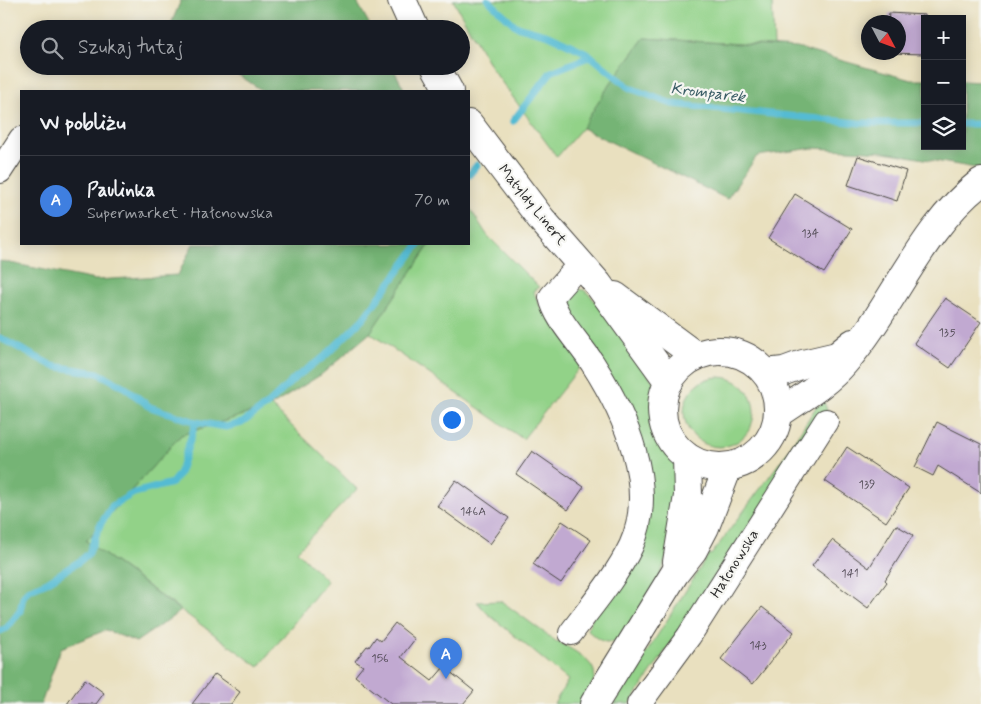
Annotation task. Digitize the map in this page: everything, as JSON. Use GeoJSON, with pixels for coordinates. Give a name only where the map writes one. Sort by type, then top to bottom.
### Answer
{"type":"FeatureCollection","features":[{"type":"Feature","properties":{"kind":"street"},"geometry":{"type":"LineString","coordinates":[[402,0],[412,20]]}},
{"type":"Feature","properties":{"kind":"street"},"geometry":{"type":"LineString","coordinates":[[440,75],[449,90]]}},
{"type":"Feature","properties":{"kind":"street","name":"Matyldy Linert"},"geometry":{"type":"LineString","coordinates":[[470,125],[542,220],[598,284],[669,382]]}},
{"type":"Feature","properties":{"kind":"street"},"geometry":{"type":"LineString","coordinates":[[0,172],[20,141]]}},
{"type":"Feature","properties":{"kind":"street"},"geometry":{"type":"LineString","coordinates":[[778,414],[824,383],[844,364],[874,324],[929,238],[949,212],[981,182]]}},
{"type":"Feature","properties":{"kind":"street"},"geometry":{"type":"LineString","coordinates":[[571,633],[614,575],[631,545],[639,518],[641,494],[633,445],[616,406],[594,365],[554,309],[551,297],[580,264]]}},
{"type":"Feature","properties":{"kind":"street","name":"Matyldy Linert"},"geometry":{"type":"LineString","coordinates":[[598,284],[696,356]]}},
{"type":"Feature","properties":{"kind":"street"},"geometry":{"type":"LineString","coordinates":[[766,373],[784,371],[803,364],[837,356],[874,324]]}},
{"type":"Feature","properties":{"kind":"street"},"geometry":{"type":"LineString","coordinates":[[715,351],[734,353],[752,361],[766,373],[776,393],[778,414],[775,429],[767,443],[757,454],[744,462],[728,467],[711,467],[702,465],[687,457],[674,446],[666,431],[662,414],[663,398],[669,382],[680,367],[696,356],[715,351]]}},
{"type":"Feature","properties":{"kind":"street","name":"Hałcnowska"},"geometry":{"type":"LineString","coordinates":[[639,704],[689,636],[826,421]]}},
{"type":"Feature","properties":{"kind":"street"},"geometry":{"type":"LineString","coordinates":[[675,573],[688,496],[687,457]]}},
{"type":"Feature","properties":{"kind":"street"},"geometry":{"type":"LineString","coordinates":[[594,704],[675,573],[693,550],[705,527],[728,467]]}},
{"type":"Feature","properties":{"kind":"green space"},"geometry":{"type":"Polygon","coordinates":[[[181,0],[356,0],[367,20],[173,20],[181,0]]]}},
{"type":"Feature","properties":{"kind":"green space"},"geometry":{"type":"Polygon","coordinates":[[[453,0],[772,0],[774,46],[644,38],[610,84],[582,128],[557,157],[492,69],[470,30],[470,20],[464,20],[453,0]]]}},
{"type":"Feature","properties":{"kind":"green space"},"geometry":{"type":"Polygon","coordinates":[[[644,38],[797,48],[911,80],[921,80],[921,150],[966,150],[966,81],[981,82],[981,169],[885,152],[813,148],[757,156],[727,199],[582,128],[610,84],[644,38]]]}},
{"type":"Feature","properties":{"kind":"green space"},"geometry":{"type":"Polygon","coordinates":[[[239,75],[397,75],[404,90],[261,90],[239,75]]]}},
{"type":"Feature","properties":{"kind":"green space"},"geometry":{"type":"Polygon","coordinates":[[[470,209],[487,235],[539,287],[533,291],[540,306],[584,362],[523,439],[370,333],[429,245],[470,245],[470,209]]]}},
{"type":"Feature","properties":{"kind":"green space"},"geometry":{"type":"Polygon","coordinates":[[[193,245],[429,245],[370,333],[322,374],[271,406],[181,435],[86,541],[181,611],[136,642],[106,630],[61,648],[41,704],[0,704],[0,261],[95,280],[178,275],[193,245]]]}},
{"type":"Feature","properties":{"kind":"green space"},"geometry":{"type":"Polygon","coordinates":[[[568,290],[584,290],[591,296],[655,384],[654,420],[662,442],[677,465],[673,540],[659,578],[620,639],[610,642],[598,639],[587,630],[647,494],[562,295],[568,290]]]}},
{"type":"Feature","properties":{"kind":"green space"},"geometry":{"type":"Polygon","coordinates":[[[719,377],[738,383],[748,393],[754,412],[748,431],[738,441],[719,447],[700,441],[690,431],[684,412],[690,393],[700,383],[719,377]]]}},
{"type":"Feature","properties":{"kind":"green space"},"geometry":{"type":"Polygon","coordinates":[[[824,402],[827,410],[630,704],[614,704],[709,554],[711,555],[786,454],[816,407],[824,402]]]}},
{"type":"Feature","properties":{"kind":"green space"},"geometry":{"type":"Polygon","coordinates":[[[271,406],[357,489],[297,551],[327,581],[259,667],[86,541],[181,435],[271,406]]]}},
{"type":"Feature","properties":{"kind":"green space"},"geometry":{"type":"Polygon","coordinates":[[[501,601],[557,642],[576,652],[592,667],[594,679],[581,704],[554,704],[568,680],[487,613],[477,602],[501,601]]]}},
{"type":"Feature","properties":{"kind":"building"},"geometry":{"type":"Polygon","coordinates":[[[889,13],[925,15],[921,15],[921,54],[906,54],[906,15],[889,15],[889,13]]]}},
{"type":"Feature","properties":{"kind":"building"},"geometry":{"type":"Polygon","coordinates":[[[858,156],[906,171],[897,201],[848,185],[858,156]]]}},
{"type":"Feature","properties":{"kind":"building"},"geometry":{"type":"Polygon","coordinates":[[[795,194],[852,229],[824,273],[768,238],[795,194]]]}},
{"type":"Feature","properties":{"kind":"building"},"geometry":{"type":"Polygon","coordinates":[[[945,298],[981,322],[950,368],[914,343],[945,298]]]}},
{"type":"Feature","properties":{"kind":"building"},"geometry":{"type":"Polygon","coordinates":[[[937,422],[981,444],[981,493],[938,466],[933,476],[915,467],[937,422]]]}},
{"type":"Feature","properties":{"kind":"building"},"geometry":{"type":"Polygon","coordinates":[[[847,447],[909,488],[886,522],[825,481],[847,447]]]}},
{"type":"Feature","properties":{"kind":"building"},"geometry":{"type":"Polygon","coordinates":[[[532,451],[584,487],[568,510],[516,474],[532,451]]]}},
{"type":"Feature","properties":{"kind":"building"},"geometry":{"type":"Polygon","coordinates":[[[456,480],[509,518],[490,544],[437,506],[456,480]]]}},
{"type":"Feature","properties":{"kind":"building"},"geometry":{"type":"Polygon","coordinates":[[[562,521],[591,540],[561,583],[533,564],[562,521]]]}},
{"type":"Feature","properties":{"kind":"building"},"geometry":{"type":"Polygon","coordinates":[[[896,525],[913,535],[885,580],[887,582],[868,608],[812,566],[832,540],[869,568],[896,525]]]}},
{"type":"Feature","properties":{"kind":"building"},"geometry":{"type":"Polygon","coordinates":[[[762,607],[794,632],[753,684],[721,659],[762,607]]]}},
{"type":"Feature","properties":{"kind":"building"},"geometry":{"type":"Polygon","coordinates":[[[395,623],[415,639],[401,657],[432,681],[444,667],[474,691],[463,704],[391,704],[355,676],[363,666],[355,661],[376,637],[381,641],[395,623]]]}},
{"type":"Feature","properties":{"kind":"building"},"geometry":{"type":"Polygon","coordinates":[[[215,674],[240,692],[231,704],[192,704],[215,674]]]}},
{"type":"Feature","properties":{"kind":"building"},"geometry":{"type":"Polygon","coordinates":[[[85,679],[104,693],[96,704],[67,704],[85,679]]]}},
{"type":"Feature","properties":{"kind":"waterway","name":"Kromparek"},"geometry":{"type":"LineString","coordinates":[[488,0],[516,26],[549,35],[587,53],[630,88],[672,104],[859,123],[921,123]]}},
{"type":"Feature","properties":{"kind":"waterway"},"geometry":{"type":"LineString","coordinates":[[513,121],[551,72],[591,56]]}},
{"type":"Feature","properties":{"kind":"waterway","name":"Kromparek"},"geometry":{"type":"LineString","coordinates":[[966,124],[981,124]]}},
{"type":"Feature","properties":{"kind":"waterway"},"geometry":{"type":"LineString","coordinates":[[470,174],[477,165]]}},
{"type":"Feature","properties":{"kind":"waterway"},"geometry":{"type":"LineString","coordinates":[[0,631],[7,628],[20,611],[23,597],[28,590],[47,582],[89,553],[100,525],[112,506],[134,493],[172,483],[179,474],[196,422],[226,427],[242,423],[267,405],[296,377],[324,357],[363,319],[418,245]]}},
{"type":"Feature","properties":{"kind":"waterway"},"geometry":{"type":"LineString","coordinates":[[0,338],[53,366],[98,373],[123,386],[150,407],[196,422]]}},
{"type":"Feature","properties":{"kind":"place","name":"Paulinka"},"geometry":{"type":"Point","coordinates":[446,679]}}]}
